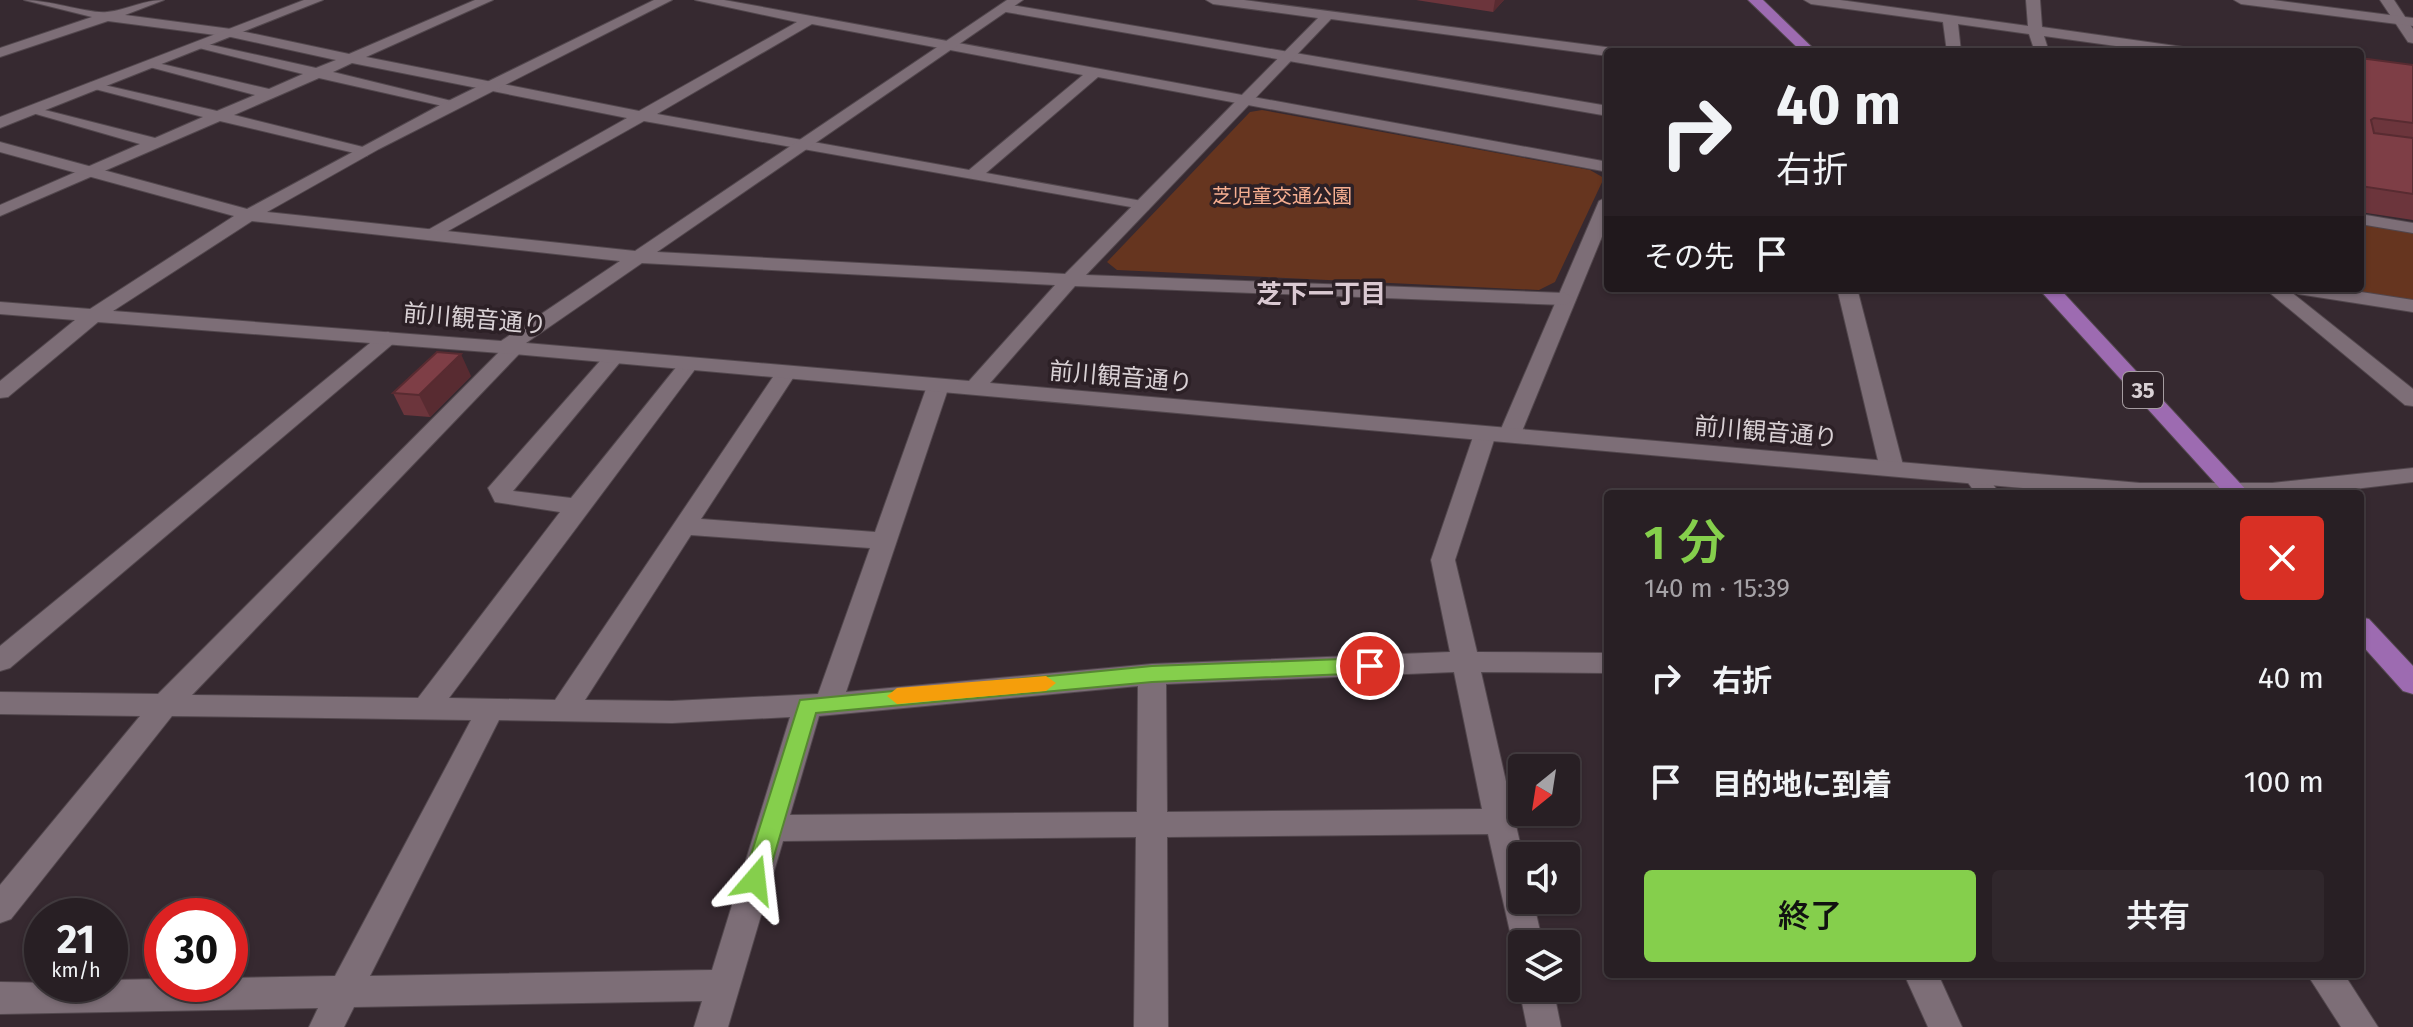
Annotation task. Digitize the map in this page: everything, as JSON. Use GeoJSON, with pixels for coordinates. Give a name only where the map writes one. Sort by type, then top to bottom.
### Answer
{"type":"FeatureCollection","features":[{"type":"Feature","properties":{"kind":"main road"},"geometry":{"type":"LineString","coordinates":[[1755,0],[1806,48]]}},
{"type":"Feature","properties":{"kind":"main road","name":"35"},"geometry":{"type":"LineString","coordinates":[[2052,292],[2235,490]]}},
{"type":"Feature","properties":{"kind":"main road"},"geometry":{"type":"LineString","coordinates":[[2364,630],[2408,674]]}},
{"type":"Feature","properties":{"kind":"street"},"geometry":{"type":"LineString","coordinates":[[31,0],[108,17],[231,33],[488,88],[1142,206]]}},
{"type":"Feature","properties":{"kind":"street"},"geometry":{"type":"LineString","coordinates":[[0,53],[157,0]]}},
{"type":"Feature","properties":{"kind":"street"},"geometry":{"type":"LineString","coordinates":[[0,123],[316,0]]}},
{"type":"Feature","properties":{"kind":"street"},"geometry":{"type":"LineString","coordinates":[[0,211],[486,0]]}},
{"type":"Feature","properties":{"kind":"street"},"geometry":{"type":"LineString","coordinates":[[0,392],[93,316],[249,215],[361,152],[665,0]]}},
{"type":"Feature","properties":{"kind":"street"},"geometry":{"type":"LineString","coordinates":[[702,0],[1604,166]]}},
{"type":"Feature","properties":{"kind":"street"},"geometry":{"type":"LineString","coordinates":[[1213,0],[1604,51]]}},
{"type":"Feature","properties":{"kind":"street"},"geometry":{"type":"LineString","coordinates":[[1811,0],[1866,4],[1950,19],[2160,48]]}},
{"type":"Feature","properties":{"kind":"street"},"geometry":{"type":"LineString","coordinates":[[2033,0],[2035,31],[2041,48]]}},
{"type":"Feature","properties":{"kind":"street"},"geometry":{"type":"LineString","coordinates":[[2241,0],[2407,21]]}},
{"type":"Feature","properties":{"kind":"street"},"geometry":{"type":"LineString","coordinates":[[2387,0],[2407,21],[2413,39]]}},
{"type":"Feature","properties":{"kind":"street"},"geometry":{"type":"LineString","coordinates":[[0,909],[162,708],[510,347],[1010,4],[1288,57],[1604,110]]}},
{"type":"Feature","properties":{"kind":"street"},"geometry":{"type":"LineString","coordinates":[[973,390],[1070,280],[1328,15]]}},
{"type":"Feature","properties":{"kind":"street"},"geometry":{"type":"LineString","coordinates":[[1950,19],[1954,48]]}},
{"type":"Feature","properties":{"kind":"street"},"geometry":{"type":"LineString","coordinates":[[432,235],[810,20]]}},
{"type":"Feature","properties":{"kind":"street"},"geometry":{"type":"LineString","coordinates":[[198,46],[456,104]]}},
{"type":"Feature","properties":{"kind":"street"},"geometry":{"type":"LineString","coordinates":[[149,65],[271,94]]}},
{"type":"Feature","properties":{"kind":"street"},"geometry":{"type":"LineString","coordinates":[[972,176],[1095,72]]}},
{"type":"Feature","properties":{"kind":"street"},"geometry":{"type":"LineString","coordinates":[[96,85],[361,152]]}},
{"type":"Feature","properties":{"kind":"street"},"geometry":{"type":"LineString","coordinates":[[35,109],[158,144]]}},
{"type":"Feature","properties":{"kind":"street"},"geometry":{"type":"LineString","coordinates":[[0,147],[249,215],[638,257],[1070,280],[1565,299]]}},
{"type":"Feature","properties":{"kind":"street"},"geometry":{"type":"LineString","coordinates":[[1524,930],[1443,560],[1497,435],[1565,299],[1604,210]]}},
{"type":"Feature","properties":{"kind":"street"},"geometry":{"type":"LineString","coordinates":[[2364,220],[2413,228]]}},
{"type":"Feature","properties":{"kind":"street"},"geometry":{"type":"LineString","coordinates":[[1848,292],[1892,469]]}},
{"type":"Feature","properties":{"kind":"street"},"geometry":{"type":"LineString","coordinates":[[2279,292],[2413,400]]}},
{"type":"Feature","properties":{"kind":"street"},"geometry":{"type":"LineString","coordinates":[[2324,292],[2413,306]]}},
{"type":"Feature","properties":{"kind":"street","name":"前川観音通り"},"geometry":{"type":"LineString","coordinates":[[0,308],[510,347],[1892,469],[1982,485],[2114,490]]}},
{"type":"Feature","properties":{"kind":"street"},"geometry":{"type":"LineString","coordinates":[[0,661],[388,338]]}},
{"type":"Feature","properties":{"kind":"street"},"geometry":{"type":"LineString","coordinates":[[577,506],[503,497],[500,488],[614,357]]}},
{"type":"Feature","properties":{"kind":"street"},"geometry":{"type":"LineString","coordinates":[[426,708],[577,506],[689,364]]}},
{"type":"Feature","properties":{"kind":"street"},"geometry":{"type":"LineString","coordinates":[[564,709],[786,372]]}},
{"type":"Feature","properties":{"kind":"street"},"geometry":{"type":"LineString","coordinates":[[711,1027],[771,828],[885,541],[938,386]]}},
{"type":"Feature","properties":{"kind":"street","name":"前川観音通り"},"geometry":{"type":"LineString","coordinates":[[2267,490],[2413,475]]}},
{"type":"Feature","properties":{"kind":"street"},"geometry":{"type":"LineString","coordinates":[[684,526],[885,541]]}},
{"type":"Feature","properties":{"kind":"street"},"geometry":{"type":"LineString","coordinates":[[0,703],[162,708],[491,708],[672,712],[819,704],[1152,674],[1463,662],[1604,663]]}},
{"type":"Feature","properties":{"kind":"street"},"geometry":{"type":"LineString","coordinates":[[1151,1027],[1152,674]]}},
{"type":"Feature","properties":{"kind":"street"},"geometry":{"type":"LineString","coordinates":[[326,1027],[491,708]]}},
{"type":"Feature","properties":{"kind":"street"},"geometry":{"type":"LineString","coordinates":[[771,828],[1498,821]]}},
{"type":"Feature","properties":{"kind":"street"},"geometry":{"type":"LineString","coordinates":[[1923,978],[1945,1027]]}},
{"type":"Feature","properties":{"kind":"street"},"geometry":{"type":"LineString","coordinates":[[2327,978],[2361,1027]]}},
{"type":"Feature","properties":{"kind":"street"},"geometry":{"type":"LineString","coordinates":[[0,998],[723,985]]}},
{"type":"Feature","properties":{"kind":"street"},"geometry":{"type":"LineString","coordinates":[[1539,1002],[1544,1027]]}},
{"type":"Feature","properties":{"kind":"green space","name":"芝児童交通公園"},"geometry":{"type":"Polygon","coordinates":[[[1262,110],[1590,170],[1604,178],[1555,282],[1539,290],[1117,270],[1107,262],[1250,112],[1262,110]]]}},
{"type":"Feature","properties":{"kind":"green space"},"geometry":{"type":"Polygon","coordinates":[[[2364,225],[2413,232],[2413,300],[2361,292],[2364,292],[2364,225]]]}},
{"type":"Feature","properties":{"kind":"building"},"geometry":{"type":"Polygon","coordinates":[[[2364,59],[2413,65],[2413,123],[2371,120],[2374,133],[2413,138],[2413,194],[2364,187],[2364,59]]]}},
{"type":"Feature","properties":{"kind":"building"},"geometry":{"type":"Polygon","coordinates":[[[437,352],[461,354],[419,395],[393,393],[437,352]]]}},
{"type":"Feature","properties":{"kind":"slow traffic"},"geometry":{"type":"LineString","coordinates":[[897,696],[1046,683]]}},
{"type":"Feature","properties":{"kind":"district","name":"芝下一丁目"},"geometry":{"type":"Point","coordinates":[1321,294]}},
{"type":"Feature","properties":{"kind":"route"},"geometry":{"type":"LineString","coordinates":[[755,880],[808,706],[1152,674],[1370,666]]}}]}
